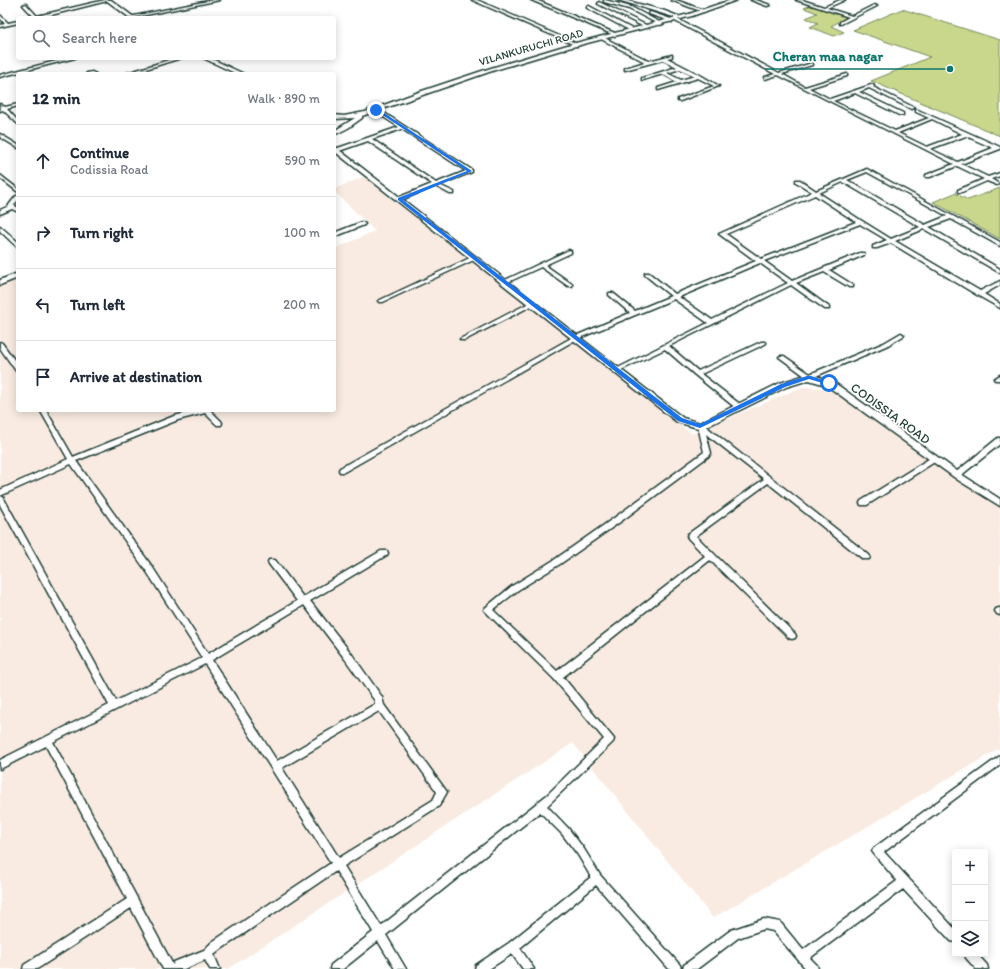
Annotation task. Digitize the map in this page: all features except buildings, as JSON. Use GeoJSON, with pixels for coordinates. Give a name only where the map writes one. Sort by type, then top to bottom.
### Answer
{"type":"FeatureCollection","features":[{"type":"Feature","properties":{"kind":"street"},"geometry":{"type":"LineString","coordinates":[[44,16],[109,0],[131,16]]}},
{"type":"Feature","properties":{"kind":"street"},"geometry":{"type":"LineString","coordinates":[[137,16],[218,0]]}},
{"type":"Feature","properties":{"kind":"street"},"geometry":{"type":"LineString","coordinates":[[474,0],[578,45]]}},
{"type":"Feature","properties":{"kind":"street"},"geometry":{"type":"LineString","coordinates":[[533,0],[615,34]]}},
{"type":"Feature","properties":{"kind":"street"},"geometry":{"type":"LineString","coordinates":[[620,0],[681,18]]}},
{"type":"Feature","properties":{"kind":"street"},"geometry":{"type":"LineString","coordinates":[[673,0],[704,11]]}},
{"type":"Feature","properties":{"kind":"street","name":"VILANKURUCHI ROAD"},"geometry":{"type":"LineString","coordinates":[[336,117],[346,118],[364,114],[462,78],[615,34],[661,24],[735,0]]}},
{"type":"Feature","properties":{"kind":"street"},"geometry":{"type":"LineString","coordinates":[[753,0],[768,5]]}},
{"type":"Feature","properties":{"kind":"street"},"geometry":{"type":"LineString","coordinates":[[801,0],[852,17]]}},
{"type":"Feature","properties":{"kind":"street"},"geometry":{"type":"LineString","coordinates":[[824,8],[843,0]]}},
{"type":"Feature","properties":{"kind":"street"},"geometry":{"type":"LineString","coordinates":[[605,1],[674,20],[805,88],[997,184]]}},
{"type":"Feature","properties":{"kind":"street"},"geometry":{"type":"LineString","coordinates":[[599,3],[647,27]]}},
{"type":"Feature","properties":{"kind":"street"},"geometry":{"type":"LineString","coordinates":[[25,5],[34,16]]}},
{"type":"Feature","properties":{"kind":"street"},"geometry":{"type":"LineString","coordinates":[[841,22],[875,6]]}},
{"type":"Feature","properties":{"kind":"street"},"geometry":{"type":"LineString","coordinates":[[588,7],[632,30]]}},
{"type":"Feature","properties":{"kind":"street"},"geometry":{"type":"LineString","coordinates":[[630,8],[661,24]]}},
{"type":"Feature","properties":{"kind":"street"},"geometry":{"type":"LineString","coordinates":[[0,16],[7,24]]}},
{"type":"Feature","properties":{"kind":"street"},"geometry":{"type":"LineString","coordinates":[[0,26],[16,22]]}},
{"type":"Feature","properties":{"kind":"street"},"geometry":{"type":"LineString","coordinates":[[602,38],[648,62]]}},
{"type":"Feature","properties":{"kind":"street"},"geometry":{"type":"LineString","coordinates":[[626,69],[671,56]]}},
{"type":"Feature","properties":{"kind":"street"},"geometry":{"type":"LineString","coordinates":[[663,58],[699,76],[716,87],[679,100]]}},
{"type":"Feature","properties":{"kind":"street"},"geometry":{"type":"LineString","coordinates":[[16,72],[65,60]]}},
{"type":"Feature","properties":{"kind":"street"},"geometry":{"type":"LineString","coordinates":[[133,72],[172,60]]}},
{"type":"Feature","properties":{"kind":"street"},"geometry":{"type":"LineString","coordinates":[[210,60],[234,72]]}},
{"type":"Feature","properties":{"kind":"street"},"geometry":{"type":"LineString","coordinates":[[766,78],[811,64]]}},
{"type":"Feature","properties":{"kind":"street"},"geometry":{"type":"LineString","coordinates":[[643,79],[680,67]]}},
{"type":"Feature","properties":{"kind":"street"},"geometry":{"type":"LineString","coordinates":[[0,76],[16,72]]}},
{"type":"Feature","properties":{"kind":"street"},"geometry":{"type":"LineString","coordinates":[[663,72],[681,82]]}},
{"type":"Feature","properties":{"kind":"street"},"geometry":{"type":"LineString","coordinates":[[805,88],[846,75]]}},
{"type":"Feature","properties":{"kind":"street"},"geometry":{"type":"LineString","coordinates":[[659,89],[699,76]]}},
{"type":"Feature","properties":{"kind":"street"},"geometry":{"type":"LineString","coordinates":[[831,100],[871,87],[913,108]]}},
{"type":"Feature","properties":{"kind":"street"},"geometry":{"type":"LineString","coordinates":[[856,92],[901,114]]}},
{"type":"Feature","properties":{"kind":"street"},"geometry":{"type":"LineString","coordinates":[[1,108],[16,105]]}},
{"type":"Feature","properties":{"kind":"street"},"geometry":{"type":"LineString","coordinates":[[1,108],[16,121]]}},
{"type":"Feature","properties":{"kind":"street"},"geometry":{"type":"LineString","coordinates":[[376,110],[470,171],[399,199]]}},
{"type":"Feature","properties":{"kind":"street"},"geometry":{"type":"LineString","coordinates":[[918,111],[998,148]]}},
{"type":"Feature","properties":{"kind":"street"},"geometry":{"type":"LineString","coordinates":[[336,132],[346,127],[364,114]]}},
{"type":"Feature","properties":{"kind":"street"},"geometry":{"type":"LineString","coordinates":[[894,133],[932,118]]}},
{"type":"Feature","properties":{"kind":"street"},"geometry":{"type":"LineString","coordinates":[[336,151],[404,127]]}},
{"type":"Feature","properties":{"kind":"street"},"geometry":{"type":"LineString","coordinates":[[926,149],[966,134]]}},
{"type":"Feature","properties":{"kind":"street"},"geometry":{"type":"LineString","coordinates":[[0,135],[16,146]]}},
{"type":"Feature","properties":{"kind":"street"},"geometry":{"type":"LineString","coordinates":[[369,139],[436,185],[452,193]]}},
{"type":"Feature","properties":{"kind":"street"},"geometry":{"type":"LineString","coordinates":[[928,176],[998,148]]}},
{"type":"Feature","properties":{"kind":"street"},"geometry":{"type":"LineString","coordinates":[[336,151],[680,420],[700,426],[866,557]]}},
{"type":"Feature","properties":{"kind":"street"},"geometry":{"type":"LineString","coordinates":[[827,308],[722,234],[867,170],[1000,244]]}},
{"type":"Feature","properties":{"kind":"street"},"geometry":{"type":"LineString","coordinates":[[960,192],[1000,174]]}},
{"type":"Feature","properties":{"kind":"street"},"geometry":{"type":"LineString","coordinates":[[0,176],[16,189]]}},
{"type":"Feature","properties":{"kind":"street"},"geometry":{"type":"LineString","coordinates":[[843,180],[1000,271]]}},
{"type":"Feature","properties":{"kind":"street"},"geometry":{"type":"LineString","coordinates":[[798,181],[860,222],[1000,306]]}},
{"type":"Feature","properties":{"kind":"street"},"geometry":{"type":"LineString","coordinates":[[12,207],[12,202],[16,199]]}},
{"type":"Feature","properties":{"kind":"street"},"geometry":{"type":"LineString","coordinates":[[0,212],[12,207],[16,209]]}},
{"type":"Feature","properties":{"kind":"street"},"geometry":{"type":"LineString","coordinates":[[875,248],[950,217]]}},
{"type":"Feature","properties":{"kind":"street"},"geometry":{"type":"LineString","coordinates":[[342,470],[575,338],[674,296],[860,222]]}},
{"type":"Feature","properties":{"kind":"street"},"geometry":{"type":"LineString","coordinates":[[336,234],[362,224]]}},
{"type":"Feature","properties":{"kind":"street"},"geometry":{"type":"LineString","coordinates":[[0,228],[16,243]]}},
{"type":"Feature","properties":{"kind":"street"},"geometry":{"type":"LineString","coordinates":[[504,282],[569,252]]}},
{"type":"Feature","properties":{"kind":"street"},"geometry":{"type":"LineString","coordinates":[[617,370],[792,282],[862,254]]}},
{"type":"Feature","properties":{"kind":"street"},"geometry":{"type":"LineString","coordinates":[[381,301],[474,258]]}},
{"type":"Feature","properties":{"kind":"street"},"geometry":{"type":"LineString","coordinates":[[541,265],[570,285]]}},
{"type":"Feature","properties":{"kind":"street"},"geometry":{"type":"LineString","coordinates":[[824,269],[851,286]]}},
{"type":"Feature","properties":{"kind":"street"},"geometry":{"type":"LineString","coordinates":[[647,274],[674,296],[712,323]]}},
{"type":"Feature","properties":{"kind":"street"},"geometry":{"type":"LineString","coordinates":[[0,283],[16,276]]}},
{"type":"Feature","properties":{"kind":"street"},"geometry":{"type":"LineString","coordinates":[[979,294],[1000,284]]}},
{"type":"Feature","properties":{"kind":"street"},"geometry":{"type":"LineString","coordinates":[[611,294],[634,313]]}},
{"type":"Feature","properties":{"kind":"street"},"geometry":{"type":"LineString","coordinates":[[463,339],[531,304]]}},
{"type":"Feature","properties":{"kind":"street"},"geometry":{"type":"LineString","coordinates":[[700,426],[783,385],[809,377],[886,344],[901,335]]}},
{"type":"Feature","properties":{"kind":"street"},"geometry":{"type":"LineString","coordinates":[[697,374],[763,343]]}},
{"type":"Feature","properties":{"kind":"street"},"geometry":{"type":"LineString","coordinates":[[0,344],[16,367]]}},
{"type":"Feature","properties":{"kind":"street"},"geometry":{"type":"LineString","coordinates":[[665,346],[697,374],[739,407]]}},
{"type":"Feature","properties":{"kind":"street"},"geometry":{"type":"LineString","coordinates":[[782,357],[809,377]]}},
{"type":"Feature","properties":{"kind":"street","name":"CODISSIA ROAD"},"geometry":{"type":"LineString","coordinates":[[809,377],[829,383],[934,459],[1000,503]]}},
{"type":"Feature","properties":{"kind":"street"},"geometry":{"type":"LineString","coordinates":[[44,412],[72,460],[150,570],[338,864],[401,969]]}},
{"type":"Feature","properties":{"kind":"street"},"geometry":{"type":"LineString","coordinates":[[0,493],[72,460],[176,418],[198,412]]}},
{"type":"Feature","properties":{"kind":"street"},"geometry":{"type":"LineString","coordinates":[[208,412],[219,423]]}},
{"type":"Feature","properties":{"kind":"street"},"geometry":{"type":"LineString","coordinates":[[335,969],[540,806],[610,739],[557,676],[488,610],[515,588],[557,562],[708,454],[700,426]]}},
{"type":"Feature","properties":{"kind":"street"},"geometry":{"type":"LineString","coordinates":[[957,475],[1000,440]]}},
{"type":"Feature","properties":{"kind":"street"},"geometry":{"type":"LineString","coordinates":[[864,503],[934,459]]}},
{"type":"Feature","properties":{"kind":"street"},"geometry":{"type":"LineString","coordinates":[[769,479],[690,536],[792,636]]}},
{"type":"Feature","properties":{"kind":"street"},"geometry":{"type":"LineString","coordinates":[[0,499],[115,706]]}},
{"type":"Feature","properties":{"kind":"street"},"geometry":{"type":"LineString","coordinates":[[0,765],[207,659],[384,553]]}},
{"type":"Feature","properties":{"kind":"street"},"geometry":{"type":"LineString","coordinates":[[557,676],[710,556]]}},
{"type":"Feature","properties":{"kind":"street"},"geometry":{"type":"LineString","coordinates":[[176,969],[178,966],[208,954],[216,946],[338,864],[436,803],[442,792],[380,706],[379,700],[348,656],[304,601],[301,600],[272,562]]}},
{"type":"Feature","properties":{"kind":"street"},"geometry":{"type":"LineString","coordinates":[[276,767],[380,706]]}},
{"type":"Feature","properties":{"kind":"street"},"geometry":{"type":"LineString","coordinates":[[48,741],[169,969]]}},
{"type":"Feature","properties":{"kind":"street"},"geometry":{"type":"LineString","coordinates":[[952,934],[877,851],[1000,760]]}},
{"type":"Feature","properties":{"kind":"street"},"geometry":{"type":"LineString","coordinates":[[540,806],[565,831],[581,852],[597,878],[676,969]]}},
{"type":"Feature","properties":{"kind":"street"},"geometry":{"type":"LineString","coordinates":[[480,969],[513,947],[597,878]]}},
{"type":"Feature","properties":{"kind":"street"},"geometry":{"type":"LineString","coordinates":[[802,957],[904,882]]}},
{"type":"Feature","properties":{"kind":"street"},"geometry":{"type":"LineString","coordinates":[[28,969],[133,901]]}},
{"type":"Feature","properties":{"kind":"street"},"geometry":{"type":"LineString","coordinates":[[688,969],[735,934],[764,924],[776,926],[813,969]]}},
{"type":"Feature","properties":{"kind":"street"},"geometry":{"type":"LineString","coordinates":[[513,947],[530,969]]}},
{"type":"Feature","properties":{"kind":"street"},"geometry":{"type":"LineString","coordinates":[[208,954],[215,969]]}},
{"type":"Feature","properties":{"kind":"street"},"geometry":{"type":"LineString","coordinates":[[973,957],[983,969]]}},
{"type":"Feature","properties":{"kind":"shaded area"},"geometry":{"type":"Polygon","coordinates":[[[364,177],[692,434],[802,387],[827,388],[1000,504],[1000,748],[713,918],[573,743],[228,969],[0,969],[0,285],[16,278],[16,412],[336,412],[336,248],[375,231],[336,193],[336,188],[364,177]]]}},
{"type":"Feature","properties":{"kind":"green space"},"geometry":{"type":"Polygon","coordinates":[[[811,5],[848,17],[831,26],[844,32],[834,36],[810,27],[818,23],[806,18],[817,13],[804,8],[811,5]]]}},
{"type":"Feature","properties":{"kind":"green space"},"geometry":{"type":"Polygon","coordinates":[[[902,9],[1000,40],[1000,136],[871,81],[930,57],[853,30],[902,9]]]}},
{"type":"Feature","properties":{"kind":"green space"},"geometry":{"type":"Polygon","coordinates":[[[1000,188],[1000,239],[933,202],[955,193],[968,200],[1000,188]]]}},
{"type":"Feature","properties":{"kind":"place","name":"Cheran maa nagar"},"geometry":{"type":"Point","coordinates":[950,69]}},
{"type":"Feature","properties":{"kind":"route"},"geometry":{"type":"LineString","coordinates":[[376,110],[470,171],[399,199],[680,420],[700,426],[783,385],[809,377],[829,383]]}}]}
